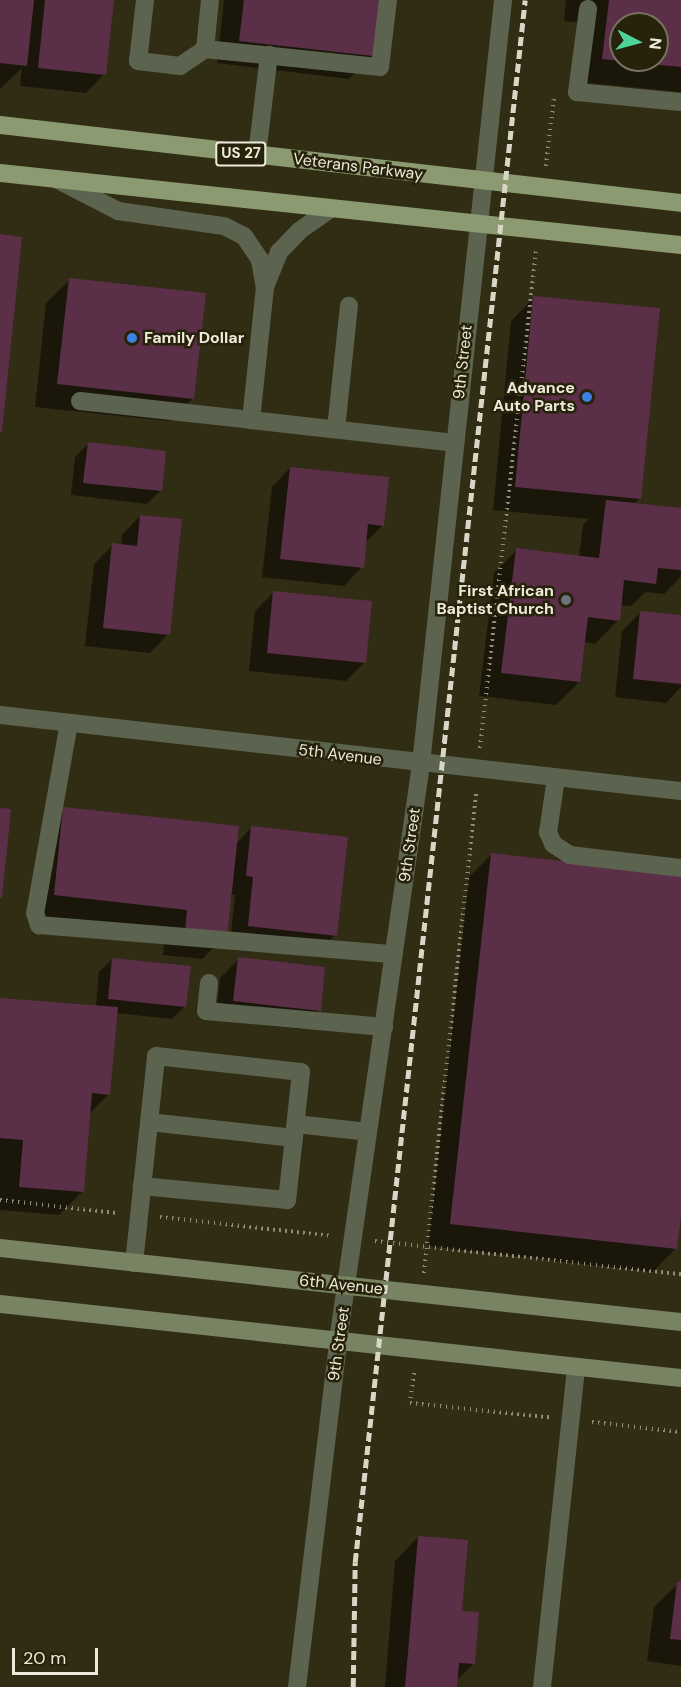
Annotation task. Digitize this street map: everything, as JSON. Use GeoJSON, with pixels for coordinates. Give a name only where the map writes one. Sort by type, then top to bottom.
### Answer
{"type":"FeatureCollection","features":[{"type":"Feature","properties":{"kind":"main road","name":"Veterans Parkway"},"geometry":{"type":"LineString","coordinates":[[0,125],[681,203]]}},
{"type":"Feature","properties":{"kind":"main road"},"geometry":{"type":"LineString","coordinates":[[0,172],[477,225],[681,245]]}},
{"type":"Feature","properties":{"kind":"main road","name":"6th Avenue"},"geometry":{"type":"LineString","coordinates":[[0,1248],[681,1322]]}},
{"type":"Feature","properties":{"kind":"main road"},"geometry":{"type":"LineString","coordinates":[[0,1304],[681,1378]]}},
{"type":"Feature","properties":{"kind":"street"},"geometry":{"type":"LineString","coordinates":[[145,0],[138,61],[180,66],[205,49],[380,67],[388,0]]}},
{"type":"Feature","properties":{"kind":"street"},"geometry":{"type":"LineString","coordinates":[[205,49],[210,0]]}},
{"type":"Feature","properties":{"kind":"street","name":"9th Street"},"geometry":{"type":"LineString","coordinates":[[297,1687],[338,1341],[421,764],[477,225],[503,0]]}},
{"type":"Feature","properties":{"kind":"street"},"geometry":{"type":"LineString","coordinates":[[588,9],[577,92],[681,102]]}},
{"type":"Feature","properties":{"kind":"street"},"geometry":{"type":"LineString","coordinates":[[257,155],[269,55]]}},
{"type":"Feature","properties":{"kind":"street"},"geometry":{"type":"LineString","coordinates":[[54,178],[118,211],[224,226],[244,236],[260,260],[265,287]]}},
{"type":"Feature","properties":{"kind":"street"},"geometry":{"type":"LineString","coordinates":[[251,420],[265,287],[279,252],[299,231],[330,209]]}},
{"type":"Feature","properties":{"kind":"street"},"geometry":{"type":"LineString","coordinates":[[336,429],[349,306]]}},
{"type":"Feature","properties":{"kind":"street"},"geometry":{"type":"LineString","coordinates":[[80,401],[454,443]]}},
{"type":"Feature","properties":{"kind":"street","name":"5th Avenue"},"geometry":{"type":"LineString","coordinates":[[0,715],[421,764],[681,791]]}},
{"type":"Feature","properties":{"kind":"street"},"geometry":{"type":"LineString","coordinates":[[69,723],[35,913],[39,925],[394,954]]}},
{"type":"Feature","properties":{"kind":"street"},"geometry":{"type":"LineString","coordinates":[[555,778],[548,832],[553,844],[570,855],[681,868]]}},
{"type":"Feature","properties":{"kind":"street"},"geometry":{"type":"LineString","coordinates":[[209,983],[206,1011],[384,1027]]}},
{"type":"Feature","properties":{"kind":"street"},"geometry":{"type":"LineString","coordinates":[[134,1263],[142,1185],[156,1056],[301,1072],[287,1200],[142,1185]]}},
{"type":"Feature","properties":{"kind":"street"},"geometry":{"type":"LineString","coordinates":[[149,1122],[295,1131],[368,1132]]}},
{"type":"Feature","properties":{"kind":"street"},"geometry":{"type":"LineString","coordinates":[[542,1687],[576,1367]]}},
{"type":"Feature","properties":{"kind":"path"},"geometry":{"type":"LineString","coordinates":[[543,188],[554,94]]}},
{"type":"Feature","properties":{"kind":"path"},"geometry":{"type":"LineString","coordinates":[[422,1294],[538,231]]}},
{"type":"Feature","properties":{"kind":"path"},"geometry":{"type":"LineString","coordinates":[[410,1403],[416,1350]]}},
{"type":"Feature","properties":{"kind":"building"},"geometry":{"type":"Polygon","coordinates":[[[0,0],[34,0],[27,66],[0,63],[0,0]]]}},
{"type":"Feature","properties":{"kind":"building"},"geometry":{"type":"Polygon","coordinates":[[[45,0],[114,0],[106,75],[38,68],[45,0]]]}},
{"type":"Feature","properties":{"kind":"building"},"geometry":{"type":"Polygon","coordinates":[[[244,0],[380,0],[373,56],[239,41],[244,0]]]}},
{"type":"Feature","properties":{"kind":"building"},"geometry":{"type":"Polygon","coordinates":[[[609,0],[681,0],[681,67],[669,66],[669,12],[609,12],[609,60],[602,59],[609,0]]]}},
{"type":"Feature","properties":{"kind":"building"},"geometry":{"type":"Polygon","coordinates":[[[0,234],[22,237],[2,432],[0,432],[0,234]]]}},
{"type":"Feature","properties":{"kind":"building","name":"Family Dollar"},"geometry":{"type":"Polygon","coordinates":[[[69,278],[206,293],[194,399],[57,384],[69,278]]]}},
{"type":"Feature","properties":{"kind":"building","name":"Advance Auto Parts"},"geometry":{"type":"Polygon","coordinates":[[[533,296],[660,308],[641,499],[515,487],[533,296]]]}},
{"type":"Feature","properties":{"kind":"building"},"geometry":{"type":"Polygon","coordinates":[[[88,442],[166,451],[162,491],[83,483],[88,442]]]}},
{"type":"Feature","properties":{"kind":"building"},"geometry":{"type":"Polygon","coordinates":[[[290,467],[389,477],[384,526],[368,524],[364,568],[280,559],[290,467]]]}},
{"type":"Feature","properties":{"kind":"building","name":"First African Baptist Church"},"geometry":{"type":"Polygon","coordinates":[[[606,500],[681,508],[681,570],[658,568],[656,584],[624,580],[620,621],[588,617],[580,682],[501,673],[516,548],[599,558],[606,500]]]}},
{"type":"Feature","properties":{"kind":"building"},"geometry":{"type":"Polygon","coordinates":[[[140,515],[182,519],[170,635],[103,628],[112,543],[137,546],[140,515]]]}},
{"type":"Feature","properties":{"kind":"building"},"geometry":{"type":"Polygon","coordinates":[[[273,591],[372,601],[366,663],[267,653],[273,591]]]}},
{"type":"Feature","properties":{"kind":"building"},"geometry":{"type":"Polygon","coordinates":[[[640,611],[681,615],[681,684],[633,679],[640,611]]]}},
{"type":"Feature","properties":{"kind":"building"},"geometry":{"type":"Polygon","coordinates":[[[63,807],[239,826],[227,937],[185,932],[187,910],[54,895],[63,807]]]}},
{"type":"Feature","properties":{"kind":"building"},"geometry":{"type":"Polygon","coordinates":[[[0,808],[11,809],[2,898],[0,898],[0,808]]]}},
{"type":"Feature","properties":{"kind":"building"},"geometry":{"type":"Polygon","coordinates":[[[251,826],[348,837],[337,936],[248,926],[253,877],[246,876],[251,826]]]}},
{"type":"Feature","properties":{"kind":"building"},"geometry":{"type":"Polygon","coordinates":[[[491,853],[681,874],[681,1216],[677,1249],[450,1224],[491,853]]]}},
{"type":"Feature","properties":{"kind":"building"},"geometry":{"type":"Polygon","coordinates":[[[238,957],[325,967],[321,1011],[233,1001],[238,957]]]}},
{"type":"Feature","properties":{"kind":"building"},"geometry":{"type":"Polygon","coordinates":[[[112,958],[191,966],[186,1007],[108,999],[112,958]]]}},
{"type":"Feature","properties":{"kind":"building"},"geometry":{"type":"Polygon","coordinates":[[[0,998],[118,1007],[110,1095],[92,1093],[84,1192],[19,1187],[23,1140],[0,1138],[0,998]]]}},
{"type":"Feature","properties":{"kind":"building"},"geometry":{"type":"Polygon","coordinates":[[[418,1536],[468,1540],[462,1611],[479,1612],[475,1664],[459,1663],[457,1687],[405,1687],[418,1536]]]}},
{"type":"Feature","properties":{"kind":"building"},"geometry":{"type":"Polygon","coordinates":[[[677,1582],[681,1582],[681,1640],[670,1639],[677,1582]]]}},
{"type":"Feature","properties":{"kind":"railway"},"geometry":{"type":"LineString","coordinates":[[353,1687],[355,1562],[525,0]]}},
{"type":"Feature","properties":{"kind":"place","name":"Family Dollar"},"geometry":{"type":"Point","coordinates":[132,338]}},
{"type":"Feature","properties":{"kind":"place","name":"Advance Auto Parts"},"geometry":{"type":"Point","coordinates":[587,397]}},
{"type":"Feature","properties":{"kind":"place","name":"First African Baptist Church"},"geometry":{"type":"Point","coordinates":[566,600]}}]}
